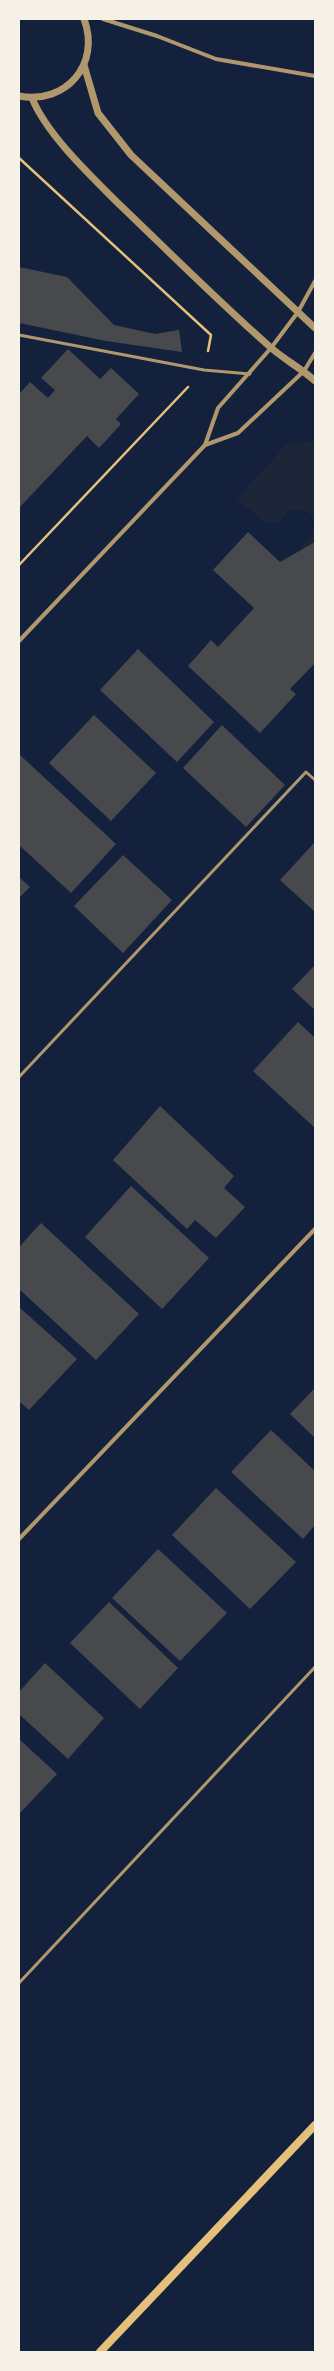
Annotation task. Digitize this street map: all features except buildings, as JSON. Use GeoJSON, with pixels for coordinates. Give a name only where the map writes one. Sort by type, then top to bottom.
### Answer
{"type":"FeatureCollection","features":[{"type":"Feature","properties":{"kind":"main road"},"geometry":{"type":"LineString","coordinates":[[100,2352],[315,2125]]}},
{"type":"Feature","properties":{"kind":"street"},"geometry":{"type":"LineString","coordinates":[[19,96],[32,98],[52,95],[73,82],[84,65],[88,51],[88,30],[84,19]]}},
{"type":"Feature","properties":{"kind":"street"},"geometry":{"type":"LineString","coordinates":[[103,19],[157,36],[216,60],[315,76]]}},
{"type":"Feature","properties":{"kind":"street"},"geometry":{"type":"LineString","coordinates":[[84,65],[98,113],[131,155],[315,328]]}},
{"type":"Feature","properties":{"kind":"street"},"geometry":{"type":"LineString","coordinates":[[32,98],[40,116],[73,157],[200,283],[271,348],[304,371],[315,381]]}},
{"type":"Feature","properties":{"kind":"street"},"geometry":{"type":"LineString","coordinates":[[205,446],[218,408],[250,374],[271,348],[298,312],[315,281]]}},
{"type":"Feature","properties":{"kind":"street"},"geometry":{"type":"LineString","coordinates":[[19,641],[205,446],[238,432],[304,371],[315,353]]}},
{"type":"Feature","properties":{"kind":"street"},"geometry":{"type":"LineString","coordinates":[[19,1540],[315,1228]]}},
{"type":"Feature","properties":{"kind":"lane"},"geometry":{"type":"LineString","coordinates":[[19,335],[204,370],[250,374]]}},
{"type":"Feature","properties":{"kind":"lane"},"geometry":{"type":"LineString","coordinates":[[19,1077],[306,772],[315,780]]}},
{"type":"Feature","properties":{"kind":"lane"},"geometry":{"type":"LineString","coordinates":[[19,1983],[315,1667]]}},
{"type":"Feature","properties":{"kind":"path"},"geometry":{"type":"LineString","coordinates":[[19,158],[211,335],[204,370],[19,565]]}},
{"type":"Feature","properties":{"kind":"shaded area"},"geometry":{"type":"Polygon","coordinates":[[[313,441],[315,443],[315,542],[302,549],[303,544],[314,533],[314,517],[306,511],[289,510],[279,523],[263,522],[237,498],[286,445],[313,441]]]}}]}
